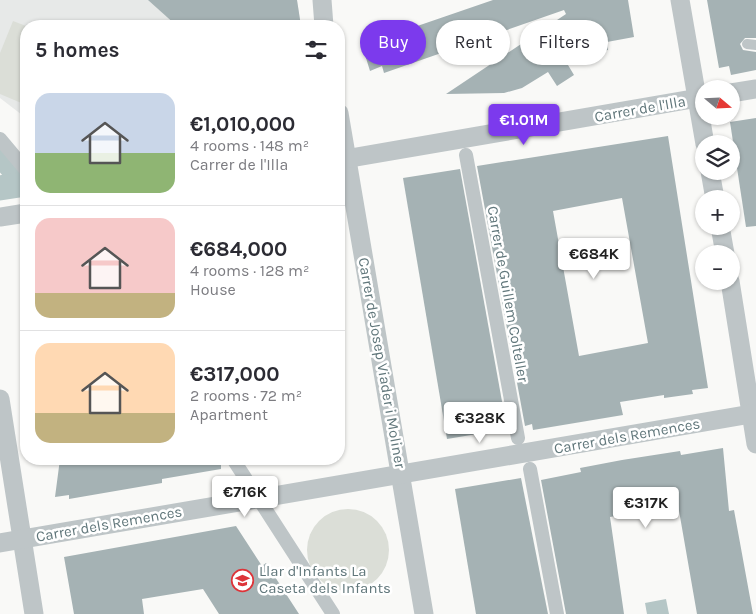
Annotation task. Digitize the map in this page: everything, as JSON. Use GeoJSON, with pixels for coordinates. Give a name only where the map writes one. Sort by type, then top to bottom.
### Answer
{"type":"FeatureCollection","features":[{"type":"Feature","properties":{"kind":"street"},"geometry":{"type":"LineString","coordinates":[[322,0],[324,20]]}},
{"type":"Feature","properties":{"kind":"street"},"geometry":{"type":"LineString","coordinates":[[680,0],[697,80]]}},
{"type":"Feature","properties":{"kind":"street"},"geometry":{"type":"LineString","coordinates":[[740,92],[756,89]]}},
{"type":"Feature","properties":{"kind":"street","name":"Carrer de l'Illa"},"geometry":{"type":"LineString","coordinates":[[345,159],[695,99]]}},
{"type":"Feature","properties":{"kind":"street"},"geometry":{"type":"LineString","coordinates":[[0,139],[20,163]]}},
{"type":"Feature","properties":{"kind":"street","name":"Carrer de Guillem Colteller"},"geometry":{"type":"LineString","coordinates":[[466,155],[518,438]]}},
{"type":"Feature","properties":{"kind":"street","name":"Carrer de Josep Viader i Moliner"},"geometry":{"type":"LineString","coordinates":[[345,170],[424,614]]}},
{"type":"Feature","properties":{"kind":"street"},"geometry":{"type":"LineString","coordinates":[[0,217],[20,214]]}},
{"type":"Feature","properties":{"kind":"street"},"geometry":{"type":"LineString","coordinates":[[731,290],[756,444]]}},
{"type":"Feature","properties":{"kind":"street"},"geometry":{"type":"LineString","coordinates":[[0,399],[34,614]]}},
{"type":"Feature","properties":{"kind":"street","name":"Carrer dels Remences"},"geometry":{"type":"LineString","coordinates":[[0,543],[751,414]]}},
{"type":"Feature","properties":{"kind":"street"},"geometry":{"type":"LineString","coordinates":[[237,465],[334,614]]}},
{"type":"Feature","properties":{"kind":"street"},"geometry":{"type":"LineString","coordinates":[[530,469],[557,614]]}},
{"type":"Feature","properties":{"kind":"shaded area"},"geometry":{"type":"Polygon","coordinates":[[[0,0],[297,0],[300,20],[20,20],[20,113],[0,98],[0,0]]]}},
{"type":"Feature","properties":{"kind":"shaded area"},"geometry":{"type":"Polygon","coordinates":[[[13,21],[20,24],[20,102],[0,94],[0,53],[13,21]]]}},
{"type":"Feature","properties":{"kind":"shaded area"},"geometry":{"type":"Polygon","coordinates":[[[340,509],[356,509],[371,516],[382,527],[389,542],[386,566],[377,579],[356,591],[340,591],[325,584],[314,573],[307,558],[307,542],[314,527],[325,516],[340,509]]]}},
{"type":"Feature","properties":{"kind":"shaded area"},"geometry":{"type":"Polygon","coordinates":[[[666,599],[669,614],[647,614],[645,603],[666,599]]]}},
{"type":"Feature","properties":{"kind":"building"},"geometry":{"type":"Polygon","coordinates":[[[148,0],[297,0],[300,20],[170,20],[148,0]]]}},
{"type":"Feature","properties":{"kind":"building"},"geometry":{"type":"Polygon","coordinates":[[[493,0],[628,0],[634,37],[608,42],[608,20],[557,20],[566,14],[564,10],[535,20],[520,20],[520,25],[510,29],[510,20],[436,20],[436,55],[426,58],[426,23],[493,0]]]}},
{"type":"Feature","properties":{"kind":"building"},"geometry":{"type":"Polygon","coordinates":[[[707,0],[756,0],[756,38],[745,38],[740,44],[743,50],[756,52],[756,70],[731,75],[729,66],[719,68],[707,0]]]}},
{"type":"Feature","properties":{"kind":"building"},"geometry":{"type":"Polygon","coordinates":[[[520,45],[520,65],[568,65],[574,75],[557,86],[548,72],[522,88],[504,93],[446,94],[490,65],[510,65],[510,51],[520,45]]]}},
{"type":"Feature","properties":{"kind":"building"},"geometry":{"type":"Polygon","coordinates":[[[368,65],[407,65],[384,73],[382,66],[370,71],[368,65]]]}},
{"type":"Feature","properties":{"kind":"building"},"geometry":{"type":"Polygon","coordinates":[[[756,118],[756,226],[746,227],[739,180],[740,135],[732,135],[730,125],[740,125],[740,120],[756,118]]]}},
{"type":"Feature","properties":{"kind":"building"},"geometry":{"type":"Polygon","coordinates":[[[668,136],[708,388],[692,390],[693,394],[664,398],[664,395],[620,402],[623,415],[533,430],[532,424],[525,426],[477,166],[668,136]],[[622,198],[553,211],[579,356],[648,343],[622,198]]]}},
{"type":"Feature","properties":{"kind":"building"},"geometry":{"type":"Polygon","coordinates":[[[460,169],[507,429],[447,439],[403,178],[460,169]]]}},
{"type":"Feature","properties":{"kind":"building"},"geometry":{"type":"Polygon","coordinates":[[[723,448],[729,511],[734,510],[753,614],[697,614],[678,505],[610,517],[624,614],[566,614],[541,480],[581,472],[580,468],[622,460],[680,451],[681,455],[723,448]]]}},
{"type":"Feature","properties":{"kind":"building"},"geometry":{"type":"Polygon","coordinates":[[[59,465],[221,465],[221,469],[162,479],[162,483],[69,499],[69,495],[55,497],[59,465]]]}},
{"type":"Feature","properties":{"kind":"building"},"geometry":{"type":"Polygon","coordinates":[[[521,478],[548,614],[476,614],[455,489],[521,478]]]}},
{"type":"Feature","properties":{"kind":"building"},"geometry":{"type":"Polygon","coordinates":[[[236,526],[262,566],[266,563],[299,614],[219,614],[203,589],[142,599],[144,614],[74,614],[64,557],[236,526]]]}},
{"type":"Feature","properties":{"kind":"waterway"},"geometry":{"type":"LineString","coordinates":[[0,153],[20,177]]}},
{"type":"Feature","properties":{"kind":"waterway"},"geometry":{"type":"LineString","coordinates":[[0,188],[20,185]]}},
{"type":"Feature","properties":{"kind":"place","name":"Llar d'Infants La Caseta dels Infants"},"geometry":{"type":"Point","coordinates":[243,580]}}]}
